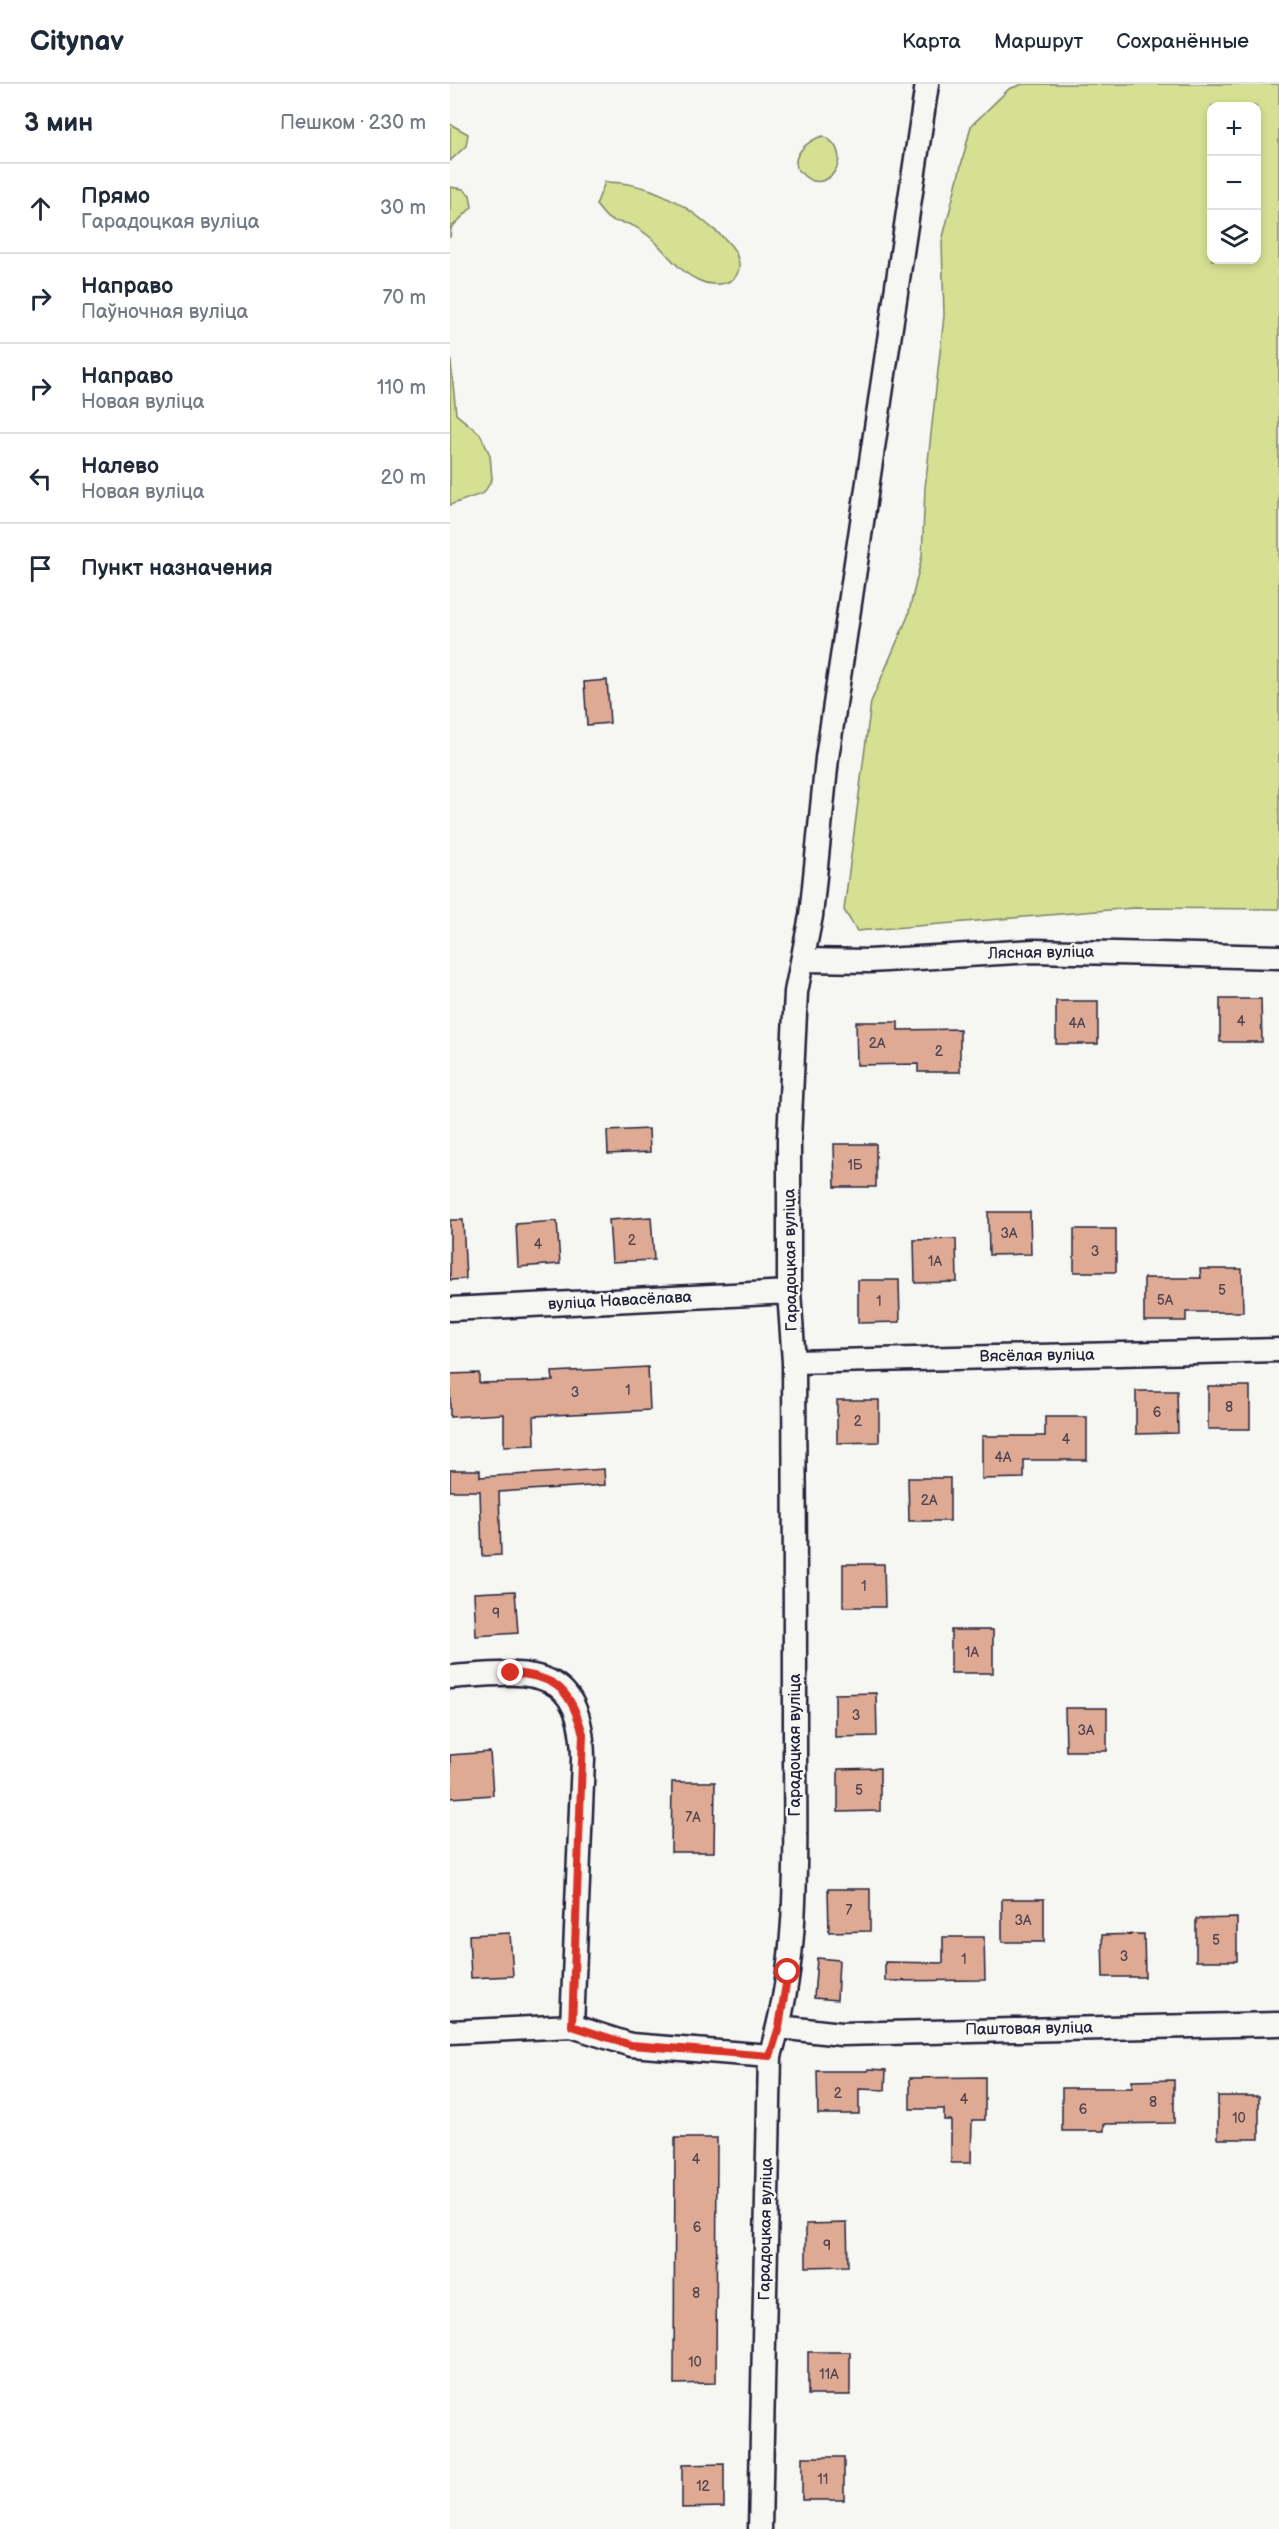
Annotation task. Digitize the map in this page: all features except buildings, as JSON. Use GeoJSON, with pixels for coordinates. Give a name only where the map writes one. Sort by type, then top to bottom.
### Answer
{"type":"FeatureCollection","features":[{"type":"Feature","properties":{"kind":"street","name":"Гарадоцкая вуліца"},"geometry":{"type":"LineString","coordinates":[[760,2529],[770,2056],[779,2027],[788,1972],[795,1882],[794,1362],[789,1292],[789,1139],[796,992],[811,916],[829,746],[927,84]]}},
{"type":"Feature","properties":{"kind":"street","name":"Лясная вуліца"},"geometry":{"type":"LineString","coordinates":[[803,960],[869,961],[1034,951],[1279,957]]}},
{"type":"Feature","properties":{"kind":"street","name":"вуліца Навасёлава"},"geometry":{"type":"LineString","coordinates":[[450,1309],[789,1292]]}},
{"type":"Feature","properties":{"kind":"street","name":"Вясёлая вуліца"},"geometry":{"type":"LineString","coordinates":[[794,1362],[1279,1350]]}},
{"type":"Feature","properties":{"kind":"street"},"geometry":{"type":"LineString","coordinates":[[450,1677],[511,1673],[536,1675],[551,1681],[567,1694],[577,1714],[583,1734],[583,1759],[572,2026]]}},
{"type":"Feature","properties":{"kind":"street","name":"Паштовая вуліца"},"geometry":{"type":"LineString","coordinates":[[779,2027],[841,2034],[1279,2024]]}},
{"type":"Feature","properties":{"kind":"street"},"geometry":{"type":"LineString","coordinates":[[450,2032],[572,2026],[631,2045],[770,2056]]}},
{"type":"Feature","properties":{"kind":"green space"},"geometry":{"type":"Polygon","coordinates":[[[1023,84],[1279,84],[1279,909],[1133,908],[857,931],[844,910],[871,702],[908,616],[922,556],[925,488],[944,316],[942,241],[971,126],[1009,89],[1023,84]]]}},
{"type":"Feature","properties":{"kind":"green space"},"geometry":{"type":"Polygon","coordinates":[[[450,124],[468,134],[466,146],[450,161],[450,124]]]}},
{"type":"Feature","properties":{"kind":"green space"},"geometry":{"type":"Polygon","coordinates":[[[823,136],[833,143],[838,152],[838,162],[829,178],[820,181],[811,180],[801,173],[796,161],[806,145],[823,136]]]}},
{"type":"Feature","properties":{"kind":"green space"},"geometry":{"type":"Polygon","coordinates":[[[605,182],[636,185],[650,189],[688,209],[720,234],[731,246],[738,259],[737,274],[733,279],[720,284],[698,280],[678,266],[656,242],[636,227],[607,218],[596,205],[605,182]]]}},
{"type":"Feature","properties":{"kind":"green space"},"geometry":{"type":"Polygon","coordinates":[[[450,187],[463,189],[470,195],[472,207],[451,228],[450,238],[450,187]]]}},
{"type":"Feature","properties":{"kind":"green space"},"geometry":{"type":"Polygon","coordinates":[[[450,353],[456,414],[480,434],[490,455],[492,479],[484,493],[450,505],[450,353]]]}},
{"type":"Feature","properties":{"kind":"route"},"geometry":{"type":"LineString","coordinates":[[511,1673],[536,1675],[551,1681],[567,1694],[577,1714],[583,1734],[572,2026],[631,2045],[770,2056],[779,2027],[788,1972]]}}]}
